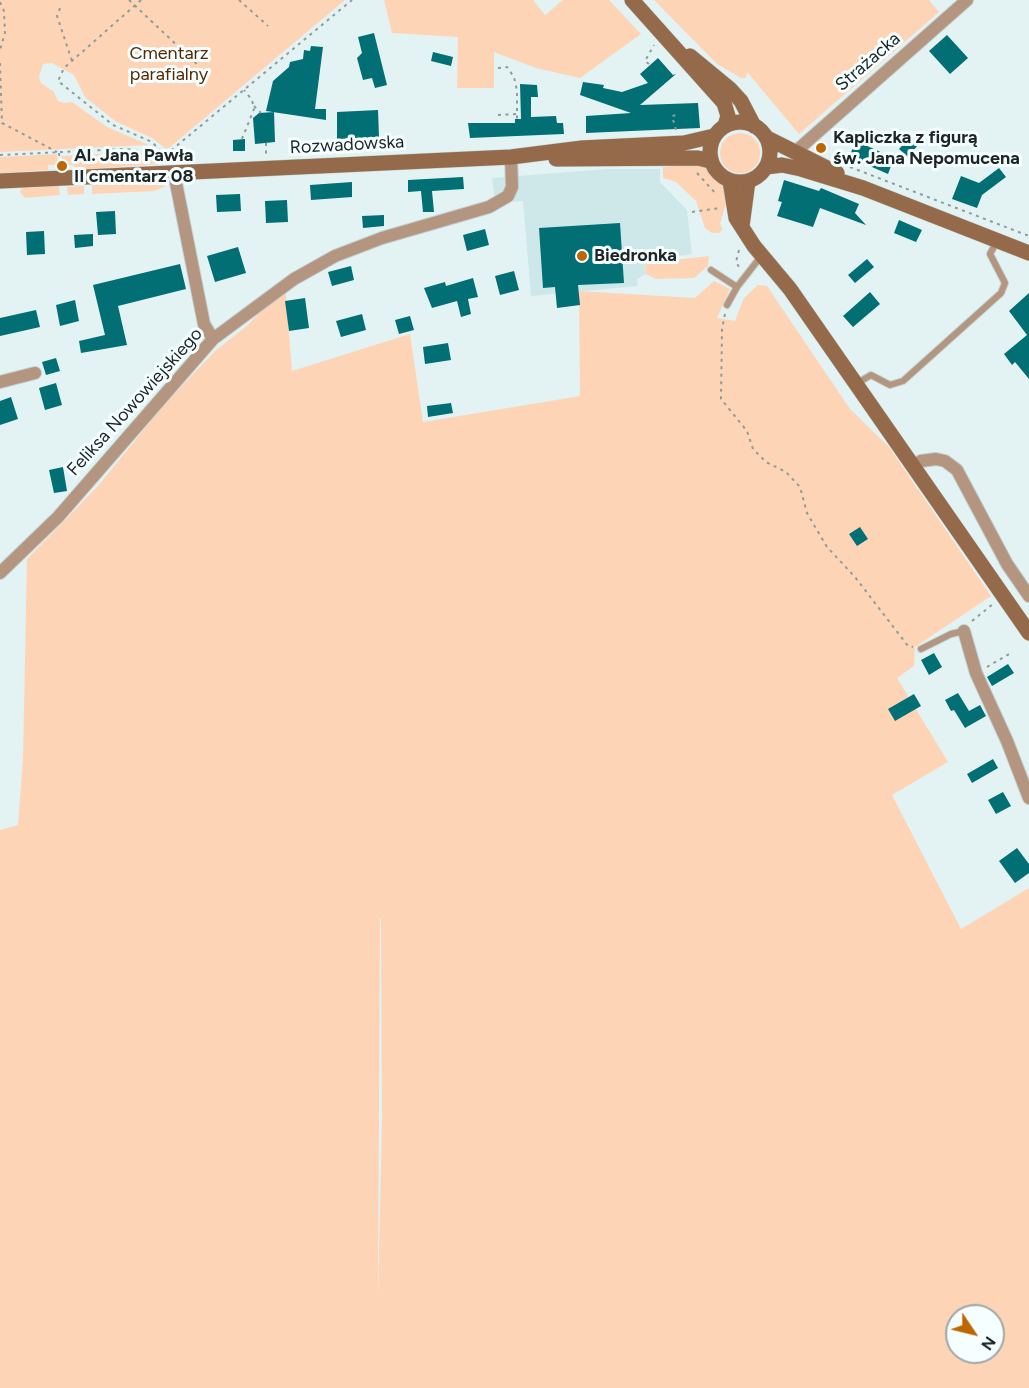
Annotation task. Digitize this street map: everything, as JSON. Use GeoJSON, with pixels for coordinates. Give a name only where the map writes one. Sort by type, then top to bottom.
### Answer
{"type":"FeatureCollection","features":[{"type":"Feature","properties":{"kind":"street"},"geometry":{"type":"LineString","coordinates":[[632,0],[663,41],[724,103],[728,116],[725,126]]}},
{"type":"Feature","properties":{"kind":"street","name":"Strażacka"},"geometry":{"type":"LineString","coordinates":[[794,153],[968,0]]}},
{"type":"Feature","properties":{"kind":"street"},"geometry":{"type":"LineString","coordinates":[[663,41],[730,89],[741,101],[754,126],[766,138],[863,188]]}},
{"type":"Feature","properties":{"kind":"street"},"geometry":{"type":"LineString","coordinates":[[754,126],[745,122],[725,126],[714,136],[710,144],[710,161],[721,176],[730,181],[748,182],[758,176],[766,167],[770,148],[766,138]]}},
{"type":"Feature","properties":{"kind":"street","name":"Rozwadowska"},"geometry":{"type":"LineString","coordinates":[[0,181],[516,156],[582,148],[684,143],[714,136]]}},
{"type":"Feature","properties":{"kind":"street","name":"Rozwadowska"},"geometry":{"type":"LineString","coordinates":[[516,156],[564,160],[698,158],[710,161]]}},
{"type":"Feature","properties":{"kind":"street","name":"Feliksa Nowowiejskiego"},"geometry":{"type":"LineString","coordinates":[[0,573],[58,516],[213,339],[294,279],[335,256],[382,238],[489,207],[508,196],[512,187],[516,156]]}},
{"type":"Feature","properties":{"kind":"street"},"geometry":{"type":"LineString","coordinates":[[766,167],[782,165],[801,169],[863,188],[1029,253]]}},
{"type":"Feature","properties":{"kind":"street"},"geometry":{"type":"LineString","coordinates":[[174,173],[204,324],[213,339]]}},
{"type":"Feature","properties":{"kind":"street"},"geometry":{"type":"LineString","coordinates":[[730,181],[733,207],[742,226],[790,289],[1029,633]]}},
{"type":"Feature","properties":{"kind":"street"},"geometry":{"type":"LineString","coordinates":[[742,226],[748,182]]}},
{"type":"Feature","properties":{"kind":"street"},"geometry":{"type":"LineString","coordinates":[[0,382],[35,373]]}},
{"type":"Feature","properties":{"kind":"street"},"geometry":{"type":"LineString","coordinates":[[913,466],[921,461],[936,459],[945,461],[957,470],[1025,582],[1029,596]]}},
{"type":"Feature","properties":{"kind":"street"},"geometry":{"type":"LineString","coordinates":[[964,631],[976,673],[1007,741],[1029,798]]}},
{"type":"Feature","properties":{"kind":"lane"},"geometry":{"type":"LineString","coordinates":[[855,384],[871,375],[890,385],[903,381],[1002,293],[1005,283],[990,254],[997,240]]}},
{"type":"Feature","properties":{"kind":"lane"},"geometry":{"type":"LineString","coordinates":[[727,305],[737,286],[762,255]]}},
{"type":"Feature","properties":{"kind":"lane"},"geometry":{"type":"LineString","coordinates":[[711,270],[737,286]]}},
{"type":"Feature","properties":{"kind":"lane"},"geometry":{"type":"LineString","coordinates":[[921,650],[951,634],[964,631]]}},
{"type":"Feature","properties":{"kind":"path"},"geometry":{"type":"LineString","coordinates":[[129,0],[200,67]]}},
{"type":"Feature","properties":{"kind":"path"},"geometry":{"type":"LineString","coordinates":[[141,0],[64,68],[58,81],[113,125],[152,142],[164,152],[174,173]]}},
{"type":"Feature","properties":{"kind":"path"},"geometry":{"type":"LineString","coordinates":[[238,0],[268,26]]}},
{"type":"Feature","properties":{"kind":"path"},"geometry":{"type":"LineString","coordinates":[[0,154],[125,149],[168,153],[352,0]]}},
{"type":"Feature","properties":{"kind":"path"},"geometry":{"type":"LineString","coordinates":[[0,2],[4,11],[5,33],[0,50]]}},
{"type":"Feature","properties":{"kind":"path"},"geometry":{"type":"LineString","coordinates":[[60,8],[57,16],[72,61]]}},
{"type":"Feature","properties":{"kind":"path"},"geometry":{"type":"LineString","coordinates":[[648,64],[645,61],[663,41]]}},
{"type":"Feature","properties":{"kind":"path"},"geometry":{"type":"LineString","coordinates":[[0,63],[2,123],[59,152]]}},
{"type":"Feature","properties":{"kind":"path"},"geometry":{"type":"LineString","coordinates":[[498,68],[507,67],[514,77],[518,119]]}},
{"type":"Feature","properties":{"kind":"path"},"geometry":{"type":"LineString","coordinates":[[244,90],[261,113]]}},
{"type":"Feature","properties":{"kind":"path"},"geometry":{"type":"LineString","coordinates":[[242,139],[247,132],[254,106]]}},
{"type":"Feature","properties":{"kind":"path"},"geometry":{"type":"LineString","coordinates":[[498,115],[517,114]]}},
{"type":"Feature","properties":{"kind":"path"},"geometry":{"type":"LineString","coordinates":[[677,115],[672,116],[672,123],[679,135]]}},
{"type":"Feature","properties":{"kind":"path"},"geometry":{"type":"LineString","coordinates":[[266,143],[266,155]]}},
{"type":"Feature","properties":{"kind":"path"},"geometry":{"type":"LineString","coordinates":[[59,152],[60,165]]}},
{"type":"Feature","properties":{"kind":"path"},"geometry":{"type":"LineString","coordinates":[[849,166],[1029,236]]}},
{"type":"Feature","properties":{"kind":"path"},"geometry":{"type":"LineString","coordinates":[[692,212],[726,207]]}},
{"type":"Feature","properties":{"kind":"path"},"geometry":{"type":"LineString","coordinates":[[727,305],[722,329],[721,399],[747,431],[753,449],[766,462],[786,472],[800,487],[807,513],[827,547],[855,577],[909,645],[921,650]]}},
{"type":"Feature","properties":{"kind":"path"},"geometry":{"type":"LineString","coordinates":[[964,631],[978,616],[1003,597]]}},
{"type":"Feature","properties":{"kind":"path"},"geometry":{"type":"LineString","coordinates":[[976,673],[1009,654]]}},
{"type":"Feature","properties":{"kind":"shaded area"},"geometry":{"type":"Polygon","coordinates":[[[607,169],[660,169],[660,182],[687,210],[692,254],[644,261],[646,274],[637,279],[638,286],[531,296],[523,201],[495,203],[492,178],[607,169]]]}},
{"type":"Feature","properties":{"kind":"green space","name":"Cmentarz parafialny"},"geometry":{"type":"Polygon","coordinates":[[[0,0],[345,0],[166,149],[152,138],[115,121],[85,97],[74,75],[52,63],[43,64],[39,77],[41,83],[54,92],[58,101],[72,102],[107,127],[149,145],[0,152],[0,0]]]}},
{"type":"Feature","properties":{"kind":"green space"},"geometry":{"type":"Polygon","coordinates":[[[384,0],[533,0],[545,15],[563,0],[609,0],[641,34],[580,78],[536,68],[494,52],[494,88],[457,88],[458,37],[392,33],[384,0]]]}},
{"type":"Feature","properties":{"kind":"green space"},"geometry":{"type":"Polygon","coordinates":[[[654,0],[929,0],[939,12],[799,134],[747,72],[746,78],[741,78],[717,64],[654,0]]]}},
{"type":"Feature","properties":{"kind":"green space"},"geometry":{"type":"Polygon","coordinates":[[[740,133],[748,134],[754,139],[759,145],[759,161],[754,167],[748,172],[740,173],[732,172],[726,167],[721,161],[720,153],[721,145],[726,139],[732,134],[740,133]]]}},
{"type":"Feature","properties":{"kind":"green space"},"geometry":{"type":"Polygon","coordinates":[[[137,152],[159,155],[161,164],[74,170],[74,165],[62,165],[62,156],[137,152]]]}},
{"type":"Feature","properties":{"kind":"green space"},"geometry":{"type":"Polygon","coordinates":[[[57,154],[58,165],[48,165],[48,170],[0,173],[0,157],[57,154]]]}},
{"type":"Feature","properties":{"kind":"green space"},"geometry":{"type":"Polygon","coordinates":[[[694,164],[703,166],[724,186],[727,200],[720,224],[723,229],[719,233],[712,233],[705,228],[696,201],[676,182],[663,178],[663,167],[694,164]]]}},
{"type":"Feature","properties":{"kind":"green space"},"geometry":{"type":"Polygon","coordinates":[[[155,182],[166,186],[154,191],[92,194],[92,185],[155,182]]]}},
{"type":"Feature","properties":{"kind":"green space"},"geometry":{"type":"Polygon","coordinates":[[[59,186],[60,195],[25,198],[20,192],[22,188],[59,186]]]}},
{"type":"Feature","properties":{"kind":"green space"},"geometry":{"type":"Polygon","coordinates":[[[84,186],[84,194],[68,195],[67,187],[84,186]]]}},
{"type":"Feature","properties":{"kind":"green space"},"geometry":{"type":"Polygon","coordinates":[[[709,256],[708,266],[694,278],[656,279],[646,274],[645,263],[709,256]]]}},
{"type":"Feature","properties":{"kind":"green space"},"geometry":{"type":"Polygon","coordinates":[[[714,281],[730,289],[717,318],[735,321],[744,298],[758,285],[767,286],[850,409],[889,447],[991,596],[915,647],[914,666],[897,678],[948,762],[892,795],[961,929],[1029,888],[1029,1388],[0,1388],[0,830],[18,825],[23,760],[27,559],[98,486],[163,406],[215,351],[248,325],[285,284],[292,371],[410,334],[423,422],[580,396],[579,291],[695,298],[714,281]],[[380,919],[378,1298],[382,1120],[381,919],[380,919]]]}},
{"type":"Feature","properties":{"kind":"building"},"geometry":{"type":"Polygon","coordinates":[[[374,33],[387,85],[375,88],[372,78],[363,80],[357,58],[362,53],[358,37],[374,33]]]}},
{"type":"Feature","properties":{"kind":"building"},"geometry":{"type":"Polygon","coordinates":[[[947,35],[968,58],[950,74],[929,51],[947,35]]]}},
{"type":"Feature","properties":{"kind":"building"},"geometry":{"type":"Polygon","coordinates":[[[311,46],[323,47],[315,109],[326,109],[326,120],[266,111],[273,81],[289,67],[290,62],[303,59],[304,50],[310,51],[311,46]]]}},
{"type":"Feature","properties":{"kind":"building"},"geometry":{"type":"Polygon","coordinates":[[[433,52],[453,57],[451,66],[431,61],[433,52]]]}},
{"type":"Feature","properties":{"kind":"building"},"geometry":{"type":"Polygon","coordinates":[[[658,58],[673,75],[676,74],[640,105],[698,103],[700,128],[586,133],[586,116],[631,113],[580,95],[583,82],[604,85],[603,88],[622,92],[648,83],[640,74],[658,58]]]}},
{"type":"Feature","properties":{"kind":"building"},"geometry":{"type":"Polygon","coordinates":[[[520,84],[537,85],[538,97],[531,97],[531,117],[556,116],[557,123],[563,123],[564,134],[470,138],[468,123],[515,123],[515,119],[521,119],[520,84]]]}},
{"type":"Feature","properties":{"kind":"building"},"geometry":{"type":"Polygon","coordinates":[[[378,110],[379,137],[337,139],[337,112],[378,110]]]}},
{"type":"Feature","properties":{"kind":"building"},"geometry":{"type":"Polygon","coordinates":[[[274,112],[275,142],[255,144],[253,118],[259,113],[274,112]]]}},
{"type":"Feature","properties":{"kind":"building"},"geometry":{"type":"Polygon","coordinates":[[[910,137],[918,145],[908,157],[899,149],[910,137]]]}},
{"type":"Feature","properties":{"kind":"building"},"geometry":{"type":"Polygon","coordinates":[[[245,139],[245,151],[233,151],[233,140],[245,139]]]}},
{"type":"Feature","properties":{"kind":"building"},"geometry":{"type":"Polygon","coordinates":[[[856,141],[894,158],[888,174],[849,157],[856,141]]]}},
{"type":"Feature","properties":{"kind":"building"},"geometry":{"type":"Polygon","coordinates":[[[999,168],[1006,177],[982,195],[977,208],[952,199],[961,176],[979,183],[999,168]]]}},
{"type":"Feature","properties":{"kind":"building"},"geometry":{"type":"Polygon","coordinates":[[[463,177],[464,189],[432,191],[434,212],[423,212],[421,191],[408,192],[408,180],[463,177]]]}},
{"type":"Feature","properties":{"kind":"building"},"geometry":{"type":"Polygon","coordinates":[[[784,180],[819,191],[821,188],[859,204],[855,213],[866,225],[820,208],[813,227],[777,216],[782,202],[778,201],[784,180]]]}},
{"type":"Feature","properties":{"kind":"building"},"geometry":{"type":"Polygon","coordinates":[[[352,182],[352,197],[311,200],[310,185],[352,182]]]}},
{"type":"Feature","properties":{"kind":"building"},"geometry":{"type":"Polygon","coordinates":[[[240,194],[241,211],[217,212],[216,195],[240,194]]]}},
{"type":"Feature","properties":{"kind":"building"},"geometry":{"type":"Polygon","coordinates":[[[287,200],[288,222],[266,223],[265,201],[287,200]]]}},
{"type":"Feature","properties":{"kind":"building"},"geometry":{"type":"Polygon","coordinates":[[[115,211],[116,234],[98,235],[96,212],[115,211]]]}},
{"type":"Feature","properties":{"kind":"building"},"geometry":{"type":"Polygon","coordinates":[[[384,215],[384,226],[363,228],[362,216],[384,215]]]}},
{"type":"Feature","properties":{"kind":"building"},"geometry":{"type":"Polygon","coordinates":[[[899,220],[922,230],[916,242],[894,233],[899,220]]]}},
{"type":"Feature","properties":{"kind":"building","name":"Biedronka"},"geometry":{"type":"Polygon","coordinates":[[[620,223],[624,283],[578,285],[580,305],[557,308],[555,287],[543,288],[539,228],[620,223]]]}},
{"type":"Feature","properties":{"kind":"building"},"geometry":{"type":"Polygon","coordinates":[[[485,229],[489,245],[467,251],[463,235],[485,229]]]}},
{"type":"Feature","properties":{"kind":"building"},"geometry":{"type":"Polygon","coordinates":[[[44,231],[45,254],[27,255],[26,232],[44,231]]]}},
{"type":"Feature","properties":{"kind":"building"},"geometry":{"type":"Polygon","coordinates":[[[93,234],[93,246],[75,248],[74,235],[93,234]]]}},
{"type":"Feature","properties":{"kind":"building"},"geometry":{"type":"Polygon","coordinates":[[[238,247],[246,273],[215,282],[207,256],[238,247]]]}},
{"type":"Feature","properties":{"kind":"building"},"geometry":{"type":"Polygon","coordinates":[[[867,259],[874,267],[855,283],[848,275],[867,259]]]}},
{"type":"Feature","properties":{"kind":"building"},"geometry":{"type":"Polygon","coordinates":[[[180,264],[186,289],[118,306],[127,345],[81,353],[79,341],[105,335],[93,285],[180,264]]]}},
{"type":"Feature","properties":{"kind":"building"},"geometry":{"type":"Polygon","coordinates":[[[351,266],[354,280],[332,286],[328,272],[351,266]]]}},
{"type":"Feature","properties":{"kind":"building"},"geometry":{"type":"Polygon","coordinates":[[[514,271],[519,290],[500,295],[495,276],[514,271]]]}},
{"type":"Feature","properties":{"kind":"building"},"geometry":{"type":"Polygon","coordinates":[[[473,278],[478,297],[468,299],[471,314],[461,317],[457,301],[432,308],[424,288],[445,282],[446,286],[473,278]]]}},
{"type":"Feature","properties":{"kind":"building"},"geometry":{"type":"Polygon","coordinates":[[[870,292],[880,304],[853,327],[843,316],[870,292]]]}},
{"type":"Feature","properties":{"kind":"building"},"geometry":{"type":"Polygon","coordinates":[[[1029,293],[1029,379],[1015,362],[1012,365],[1004,354],[1027,335],[1009,311],[1029,293]]]}},
{"type":"Feature","properties":{"kind":"building"},"geometry":{"type":"Polygon","coordinates":[[[305,298],[309,328],[289,331],[285,301],[305,298]]]}},
{"type":"Feature","properties":{"kind":"building"},"geometry":{"type":"Polygon","coordinates":[[[75,300],[79,321],[60,326],[56,305],[75,300]]]}},
{"type":"Feature","properties":{"kind":"building"},"geometry":{"type":"Polygon","coordinates":[[[36,310],[40,327],[0,336],[0,318],[36,310]]]}},
{"type":"Feature","properties":{"kind":"building"},"geometry":{"type":"Polygon","coordinates":[[[362,314],[366,330],[341,337],[336,321],[362,314]]]}},
{"type":"Feature","properties":{"kind":"building"},"geometry":{"type":"Polygon","coordinates":[[[410,316],[414,330],[399,334],[395,320],[410,316]]]}},
{"type":"Feature","properties":{"kind":"building"},"geometry":{"type":"Polygon","coordinates":[[[448,343],[451,360],[425,364],[423,347],[448,343]]]}},
{"type":"Feature","properties":{"kind":"building"},"geometry":{"type":"Polygon","coordinates":[[[56,358],[60,371],[46,375],[42,362],[56,358]]]}},
{"type":"Feature","properties":{"kind":"building"},"geometry":{"type":"Polygon","coordinates":[[[56,383],[62,405],[45,410],[39,388],[56,383]]]}},
{"type":"Feature","properties":{"kind":"building"},"geometry":{"type":"Polygon","coordinates":[[[11,397],[18,419],[0,425],[0,401],[11,397]]]}},
{"type":"Feature","properties":{"kind":"building"},"geometry":{"type":"Polygon","coordinates":[[[451,403],[453,413],[428,417],[427,406],[451,403]]]}},
{"type":"Feature","properties":{"kind":"building"},"geometry":{"type":"Polygon","coordinates":[[[63,467],[67,491],[54,493],[49,470],[63,467]]]}},
{"type":"Feature","properties":{"kind":"building"},"geometry":{"type":"Polygon","coordinates":[[[860,527],[868,539],[857,546],[849,534],[860,527]]]}},
{"type":"Feature","properties":{"kind":"building"},"geometry":{"type":"Polygon","coordinates":[[[934,653],[942,667],[929,675],[921,660],[934,653]]]}},
{"type":"Feature","properties":{"kind":"building"},"geometry":{"type":"Polygon","coordinates":[[[1008,664],[1014,673],[992,686],[987,677],[1008,664]]]}},
{"type":"Feature","properties":{"kind":"building"},"geometry":{"type":"Polygon","coordinates":[[[958,693],[969,711],[980,705],[986,716],[965,728],[945,700],[958,693]]]}},
{"type":"Feature","properties":{"kind":"building"},"geometry":{"type":"Polygon","coordinates":[[[914,694],[921,706],[895,721],[888,709],[914,694]]]}},
{"type":"Feature","properties":{"kind":"building"},"geometry":{"type":"Polygon","coordinates":[[[993,759],[998,768],[972,783],[967,774],[993,759]]]}},
{"type":"Feature","properties":{"kind":"building"},"geometry":{"type":"Polygon","coordinates":[[[1003,792],[1011,806],[996,814],[988,800],[1003,792]]]}},
{"type":"Feature","properties":{"kind":"building"},"geometry":{"type":"Polygon","coordinates":[[[1017,848],[1029,864],[1029,873],[1015,883],[999,861],[1017,848]]]}},
{"type":"Feature","properties":{"kind":"place","name":"Kapliczka z figurą św. Jana Nepomucena"},"geometry":{"type":"Point","coordinates":[821,148]}},
{"type":"Feature","properties":{"kind":"place","name":"Al. Jana Pawła II cmentarz 08"},"geometry":{"type":"Point","coordinates":[62,166]}},
{"type":"Feature","properties":{"kind":"place","name":"Biedronka"},"geometry":{"type":"Point","coordinates":[582,256]}}]}
